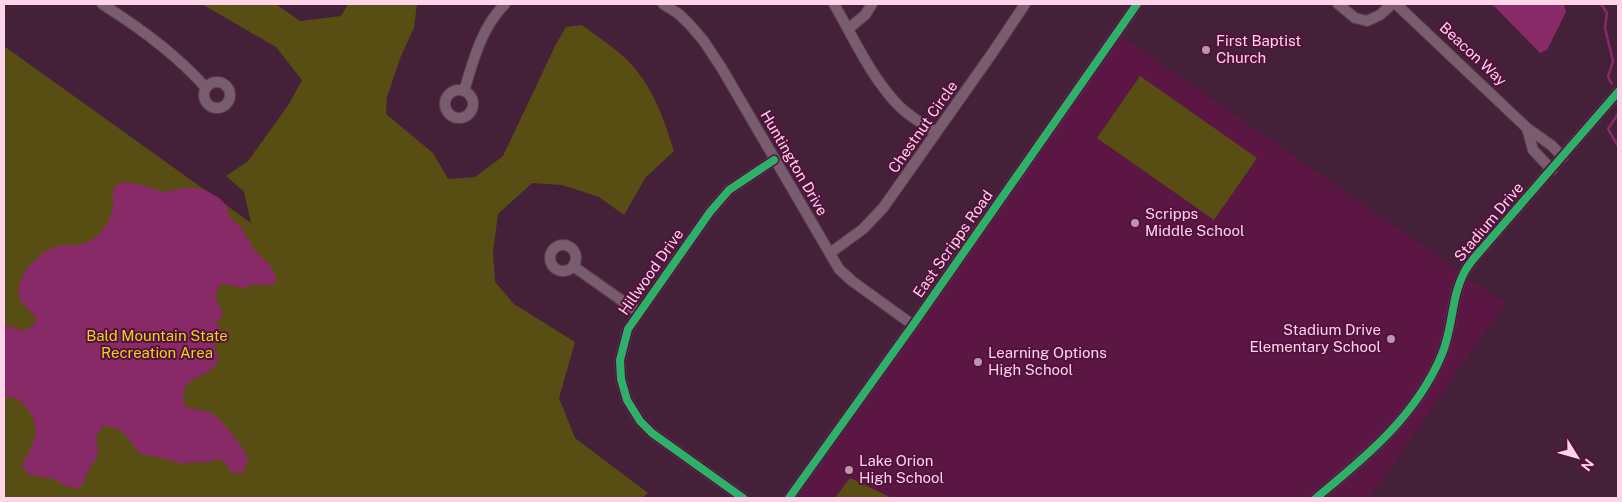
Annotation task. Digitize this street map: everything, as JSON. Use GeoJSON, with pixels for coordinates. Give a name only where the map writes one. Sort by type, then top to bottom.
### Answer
{"type":"FeatureCollection","features":[{"type":"Feature","properties":{"kind":"street"},"geometry":{"type":"LineString","coordinates":[[102,4],[153,40],[193,73],[206,88]]}},
{"type":"Feature","properties":{"kind":"street"},"geometry":{"type":"LineString","coordinates":[[464,90],[488,23],[505,4]]}},
{"type":"Feature","properties":{"kind":"street","name":"Huntington Drive"},"geometry":{"type":"LineString","coordinates":[[663,4],[679,14],[704,40],[839,269],[852,281],[913,325]]}},
{"type":"Feature","properties":{"kind":"street"},"geometry":{"type":"LineString","coordinates":[[834,4],[874,75],[890,96],[903,109],[936,132]]}},
{"type":"Feature","properties":{"kind":"street"},"geometry":{"type":"LineString","coordinates":[[848,29],[865,15],[872,4]]}},
{"type":"Feature","properties":{"kind":"street","name":"Chestnut Circle"},"geometry":{"type":"LineString","coordinates":[[830,252],[854,237],[876,217],[994,52],[1025,4]]}},
{"type":"Feature","properties":{"kind":"street","name":"East Scripps Road"},"geometry":{"type":"LineString","coordinates":[[789,498],[913,325],[1137,4]]}},
{"type":"Feature","properties":{"kind":"street"},"geometry":{"type":"LineString","coordinates":[[1338,4],[1355,18],[1367,21],[1380,15],[1392,4]]}},
{"type":"Feature","properties":{"kind":"street","name":"Beacon Way"},"geometry":{"type":"LineString","coordinates":[[1396,4],[1504,104],[1527,128],[1551,145],[1563,157]]}},
{"type":"Feature","properties":{"kind":"street","name":"Stadium Drive"},"geometry":{"type":"LineString","coordinates":[[1316,498],[1373,449],[1412,406],[1435,369],[1445,347],[1457,292],[1464,272],[1618,92]]}},
{"type":"Feature","properties":{"kind":"street","name":"Beacon Way"},"geometry":{"type":"LineString","coordinates":[[1527,128],[1533,150],[1552,170]]}},
{"type":"Feature","properties":{"kind":"street","name":"Hillwood Drive"},"geometry":{"type":"LineString","coordinates":[[743,498],[652,433],[640,421],[627,400],[621,379],[620,360],[628,330],[638,312],[710,212],[729,190],[774,160]]}},
{"type":"Feature","properties":{"kind":"street"},"geometry":{"type":"LineString","coordinates":[[573,266],[638,312]]}},
{"type":"Feature","properties":{"kind":"shaded area"},"geometry":{"type":"Polygon","coordinates":[[[1492,4],[1564,4],[1566,12],[1547,50],[1540,53],[1492,4]]]}},
{"type":"Feature","properties":{"kind":"shaded area"},"geometry":{"type":"Polygon","coordinates":[[[1121,36],[1505,303],[1369,498],[798,498],[1121,36]]]}},
{"type":"Feature","properties":{"kind":"shaded area"},"geometry":{"type":"Polygon","coordinates":[[[126,182],[163,192],[184,188],[197,188],[219,198],[227,206],[228,215],[241,227],[254,250],[269,264],[276,277],[276,283],[271,285],[254,284],[242,289],[222,284],[218,289],[216,297],[223,316],[216,322],[220,328],[214,345],[218,360],[210,370],[190,382],[183,395],[185,406],[211,413],[235,438],[247,456],[247,463],[243,472],[232,473],[224,461],[218,459],[205,463],[193,462],[182,464],[140,454],[124,433],[110,426],[103,427],[96,436],[97,458],[88,470],[83,484],[78,489],[68,487],[51,478],[29,475],[23,468],[24,461],[34,441],[36,429],[30,412],[23,404],[13,397],[4,398],[4,325],[22,330],[29,329],[36,320],[20,300],[19,288],[24,273],[35,260],[49,250],[61,246],[89,242],[97,236],[107,223],[113,208],[114,188],[117,184],[126,182]]]}},
{"type":"Feature","properties":{"kind":"green space","name":"Bald Mountain State Recreation Area"},"geometry":{"type":"Polygon","coordinates":[[[202,4],[276,4],[300,21],[341,16],[348,4],[417,4],[414,28],[401,56],[387,97],[386,114],[433,153],[448,179],[475,177],[503,156],[555,46],[566,27],[582,25],[614,48],[631,64],[652,94],[674,151],[646,177],[624,215],[599,197],[562,185],[532,183],[498,214],[493,252],[495,282],[514,304],[575,342],[559,398],[575,438],[648,493],[642,498],[4,498],[4,46],[251,223],[244,192],[226,176],[248,161],[289,104],[302,80],[276,47],[202,4]]]}},
{"type":"Feature","properties":{"kind":"green space"},"geometry":{"type":"Polygon","coordinates":[[[1140,76],[1257,158],[1214,220],[1097,138],[1140,76]]]}},
{"type":"Feature","properties":{"kind":"green space"},"geometry":{"type":"Polygon","coordinates":[[[850,478],[892,498],[835,498],[850,478]]]}},
{"type":"Feature","properties":{"kind":"waterway"},"geometry":{"type":"LineString","coordinates":[[1601,4],[1607,13],[1605,28],[1613,61],[1608,77],[1612,84]]}},
{"type":"Feature","properties":{"kind":"waterway"},"geometry":{"type":"LineString","coordinates":[[1618,114],[1608,129],[1618,146]]}},
{"type":"Feature","properties":{"kind":"cycle path"},"geometry":{"type":"LineString","coordinates":[[789,498],[913,325],[1137,4]]}},
{"type":"Feature","properties":{"kind":"cycle path"},"geometry":{"type":"LineString","coordinates":[[1316,498],[1371,451],[1404,416],[1419,396],[1446,344],[1457,293],[1468,266],[1618,92]]}},
{"type":"Feature","properties":{"kind":"cycle path"},"geometry":{"type":"LineString","coordinates":[[743,498],[652,433],[640,421],[627,400],[621,379],[620,360],[628,329],[710,212],[729,190],[774,160]]}},
{"type":"Feature","properties":{"kind":"place","name":"First Baptist Church"},"geometry":{"type":"Point","coordinates":[1206,50]}},
{"type":"Feature","properties":{"kind":"place","name":"Scripps Middle School"},"geometry":{"type":"Point","coordinates":[1135,223]}},
{"type":"Feature","properties":{"kind":"place","name":"Stadium Drive Elementary School"},"geometry":{"type":"Point","coordinates":[1391,339]}},
{"type":"Feature","properties":{"kind":"place","name":"Learning Options High School"},"geometry":{"type":"Point","coordinates":[978,362]}},
{"type":"Feature","properties":{"kind":"place","name":"Lake Orion High School"},"geometry":{"type":"Point","coordinates":[849,470]}}]}
